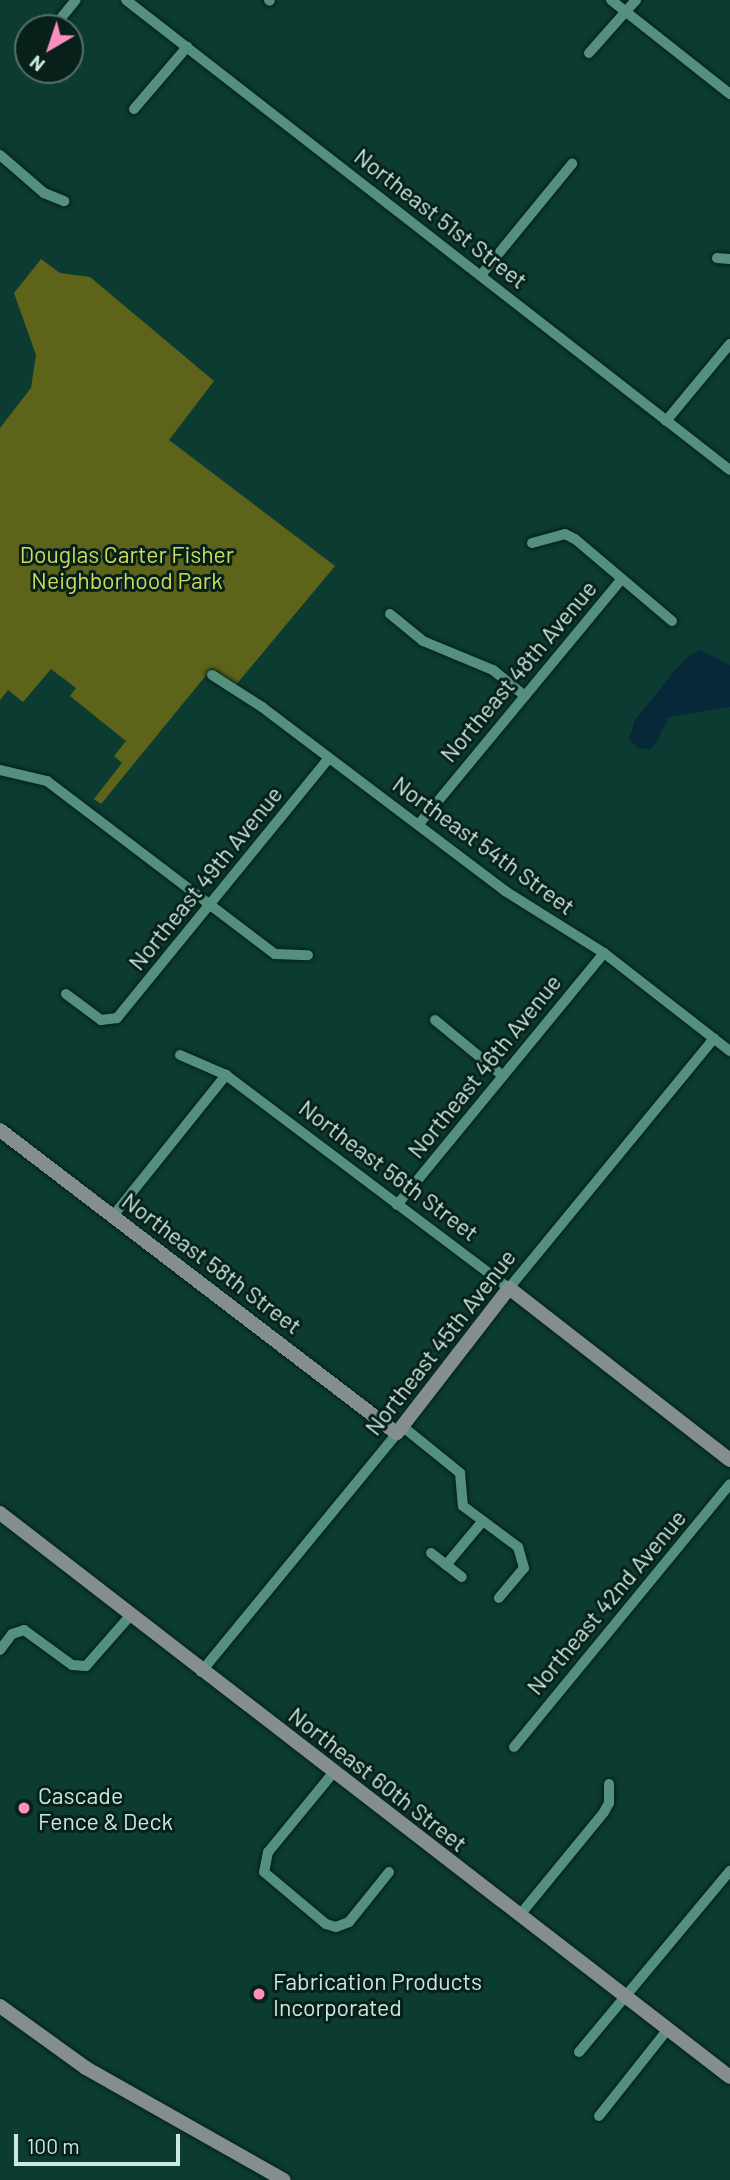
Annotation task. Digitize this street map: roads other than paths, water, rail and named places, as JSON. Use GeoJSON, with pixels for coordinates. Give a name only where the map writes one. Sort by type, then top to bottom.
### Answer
{"type":"FeatureCollection","features":[{"type":"Feature","properties":{"kind":"street"},"geometry":{"type":"LineString","coordinates":[[64,14],[76,0]]}},
{"type":"Feature","properties":{"kind":"street","name":"Northeast 51st Street"},"geometry":{"type":"LineString","coordinates":[[126,0],[730,470]]}},
{"type":"Feature","properties":{"kind":"street"},"geometry":{"type":"LineString","coordinates":[[611,0],[730,94]]}},
{"type":"Feature","properties":{"kind":"street"},"geometry":{"type":"LineString","coordinates":[[589,53],[636,0]]}},
{"type":"Feature","properties":{"kind":"street"},"geometry":{"type":"LineString","coordinates":[[134,109],[187,47]]}},
{"type":"Feature","properties":{"kind":"street"},"geometry":{"type":"LineString","coordinates":[[0,155],[44,193],[64,201]]}},
{"type":"Feature","properties":{"kind":"street"},"geometry":{"type":"LineString","coordinates":[[481,275],[572,164]]}},
{"type":"Feature","properties":{"kind":"street"},"geometry":{"type":"LineString","coordinates":[[717,258],[730,259]]}},
{"type":"Feature","properties":{"kind":"street"},"geometry":{"type":"LineString","coordinates":[[666,421],[730,344]]}},
{"type":"Feature","properties":{"kind":"street"},"geometry":{"type":"LineString","coordinates":[[532,543],[565,534],[672,621]]}},
{"type":"Feature","properties":{"kind":"street","name":"Northeast 48th Avenue"},"geometry":{"type":"LineString","coordinates":[[419,824],[622,579]]}},
{"type":"Feature","properties":{"kind":"street"},"geometry":{"type":"LineString","coordinates":[[390,614],[423,641],[493,670],[525,696]]}},
{"type":"Feature","properties":{"kind":"street","name":"Northeast 54th Street"},"geometry":{"type":"LineString","coordinates":[[212,675],[419,824],[505,891],[604,953],[730,1051]]}},
{"type":"Feature","properties":{"kind":"street","name":"Northeast 49th Avenue"},"geometry":{"type":"LineString","coordinates":[[66,994],[101,1020],[110,1022],[210,906],[329,758]]}},
{"type":"Feature","properties":{"kind":"street"},"geometry":{"type":"LineString","coordinates":[[0,770],[47,781],[275,954],[308,955]]}},
{"type":"Feature","properties":{"kind":"street","name":"Northeast 46th Avenue"},"geometry":{"type":"LineString","coordinates":[[397,1205],[604,953]]}},
{"type":"Feature","properties":{"kind":"street"},"geometry":{"type":"LineString","coordinates":[[435,1020],[503,1076]]}},
{"type":"Feature","properties":{"kind":"street","name":"Northeast 45th Avenue"},"geometry":{"type":"LineString","coordinates":[[201,1672],[399,1429],[509,1288],[714,1038]]}},
{"type":"Feature","properties":{"kind":"street","name":"Northeast 56th Street"},"geometry":{"type":"LineString","coordinates":[[180,1055],[226,1075],[509,1288],[730,1460]]}},
{"type":"Feature","properties":{"kind":"street"},"geometry":{"type":"LineString","coordinates":[[113,1216],[226,1075]]}},
{"type":"Feature","properties":{"kind":"street","name":"Northeast 58th Street"},"geometry":{"type":"LineString","coordinates":[[0,1130],[399,1429]]}},
{"type":"Feature","properties":{"kind":"street"},"geometry":{"type":"LineString","coordinates":[[399,1429],[455,1467],[463,1482],[461,1503],[482,1522],[518,1547],[524,1568],[499,1598]]}},
{"type":"Feature","properties":{"kind":"street","name":"Northeast 42nd Avenue"},"geometry":{"type":"LineString","coordinates":[[514,1747],[730,1484]]}},
{"type":"Feature","properties":{"kind":"street","name":"Northeast 60th Street"},"geometry":{"type":"LineString","coordinates":[[0,1513],[201,1672],[730,2077]]}},
{"type":"Feature","properties":{"kind":"street"},"geometry":{"type":"LineString","coordinates":[[446,1565],[482,1522]]}},
{"type":"Feature","properties":{"kind":"street"},"geometry":{"type":"LineString","coordinates":[[431,1553],[462,1577]]}},
{"type":"Feature","properties":{"kind":"street"},"geometry":{"type":"LineString","coordinates":[[0,1650],[12,1634],[24,1630],[72,1665],[86,1666],[130,1616]]}},
{"type":"Feature","properties":{"kind":"street"},"geometry":{"type":"LineString","coordinates":[[333,1773],[268,1852],[263,1868],[273,1882],[326,1924],[336,1927],[349,1922],[389,1872]]}},
{"type":"Feature","properties":{"kind":"street"},"geometry":{"type":"LineString","coordinates":[[519,1916],[604,1812],[609,1803],[609,1784]]}},
{"type":"Feature","properties":{"kind":"street"},"geometry":{"type":"LineString","coordinates":[[579,2052],[730,1871]]}},
{"type":"Feature","properties":{"kind":"street"},"geometry":{"type":"LineString","coordinates":[[0,2006],[86,2068],[284,2180]]}},
{"type":"Feature","properties":{"kind":"street"},"geometry":{"type":"LineString","coordinates":[[599,2116],[668,2029]]}},
{"type":"Feature","properties":{"kind":"water"},"geometry":{"type":"Polygon","coordinates":[[[699,650],[730,665],[730,707],[669,717],[650,749],[637,748],[629,739],[635,720],[683,661],[699,650]]]}},
{"type":"Feature","properties":{"kind":"place","name":"Cascade Fence & Deck"},"geometry":{"type":"Point","coordinates":[24,1808]}},
{"type":"Feature","properties":{"kind":"place","name":"Fabrication Products Incorporated"},"geometry":{"type":"Point","coordinates":[259,1994]}},
{"type":"Feature","properties":{"kind":"park label","name":"Douglas Carter Fisher Neighborhood Park"},"geometry":{"type":"Point","coordinates":[127,567]}}]}
